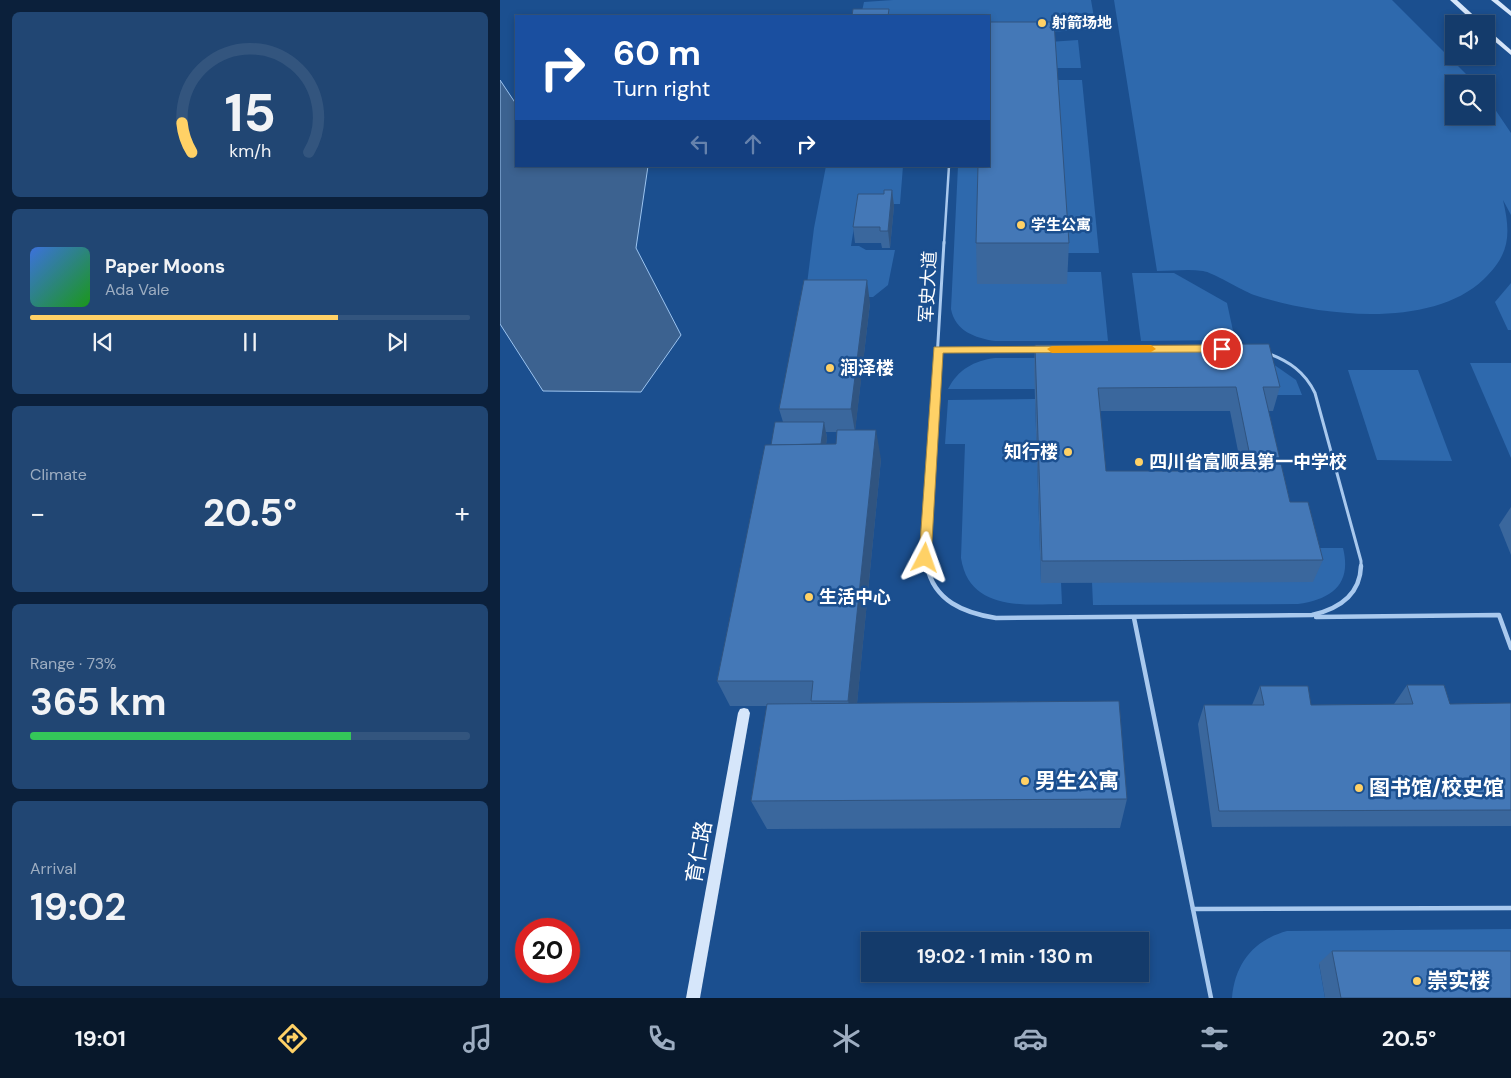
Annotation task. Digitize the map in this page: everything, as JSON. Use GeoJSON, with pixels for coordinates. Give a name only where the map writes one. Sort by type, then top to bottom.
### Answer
{"type":"FeatureCollection","features":[{"type":"Feature","properties":{"kind":"main road"},"geometry":{"type":"LineString","coordinates":[[1453,0],[1470,15]]}},
{"type":"Feature","properties":{"kind":"main road"},"geometry":{"type":"LineString","coordinates":[[1494,0],[1511,14]]}},
{"type":"Feature","properties":{"kind":"main road"},"geometry":{"type":"LineString","coordinates":[[1495,38],[1511,52]]}},
{"type":"Feature","properties":{"kind":"main road","name":"育仁路"},"geometry":{"type":"LineString","coordinates":[[693,998],[744,713]]}},
{"type":"Feature","properties":{"kind":"lane","name":"军史大道"},"geometry":{"type":"LineString","coordinates":[[949,167],[925,558],[931,583],[942,596],[957,608],[976,615],[996,618],[1299,617]]}},
{"type":"Feature","properties":{"kind":"lane"},"geometry":{"type":"LineString","coordinates":[[938,350],[1045,349]]}},
{"type":"Feature","properties":{"kind":"lane"},"geometry":{"type":"LineString","coordinates":[[1262,352],[1289,362],[1303,372],[1312,385],[1361,561],[1362,573],[1355,590],[1339,607],[1316,616],[1299,617]]}},
{"type":"Feature","properties":{"kind":"lane"},"geometry":{"type":"LineString","coordinates":[[1299,617],[1498,615],[1511,648]]}},
{"type":"Feature","properties":{"kind":"lane"},"geometry":{"type":"LineString","coordinates":[[1134,618],[1211,998]]}},
{"type":"Feature","properties":{"kind":"lane"},"geometry":{"type":"LineString","coordinates":[[1194,910],[1511,908]]}},
{"type":"Feature","properties":{"kind":"shaded area","name":"射箭场地"},"geometry":{"type":"Polygon","coordinates":[[[893,0],[1091,0],[1096,29],[990,36],[990,15],[861,15],[864,2],[893,0]]]}},
{"type":"Feature","properties":{"kind":"shaded area"},"geometry":{"type":"Polygon","coordinates":[[[1114,0],[1392,0],[1445,53],[1445,65],[1457,65],[1467,75],[1445,75],[1445,125],[1495,125],[1495,109],[1511,133],[1511,215],[1503,200],[1507,223],[1504,252],[1493,270],[1484,279],[1462,295],[1435,306],[1405,312],[1373,314],[1309,309],[1254,295],[1213,274],[1203,271],[1157,271],[1114,0]]]}},
{"type":"Feature","properties":{"kind":"shaded area"},"geometry":{"type":"Polygon","coordinates":[[[1078,40],[1081,68],[1053,68],[990,46],[1078,40]]]}},
{"type":"Feature","properties":{"kind":"shaded area"},"geometry":{"type":"Polygon","coordinates":[[[500,80],[515,102],[515,167],[648,167],[636,248],[681,335],[641,392],[543,391],[500,324],[500,80]]]}},
{"type":"Feature","properties":{"kind":"shaded area"},"geometry":{"type":"Polygon","coordinates":[[[1054,80],[1082,80],[1099,253],[1065,253],[1054,80]]]}},
{"type":"Feature","properties":{"kind":"shaded area"},"geometry":{"type":"Polygon","coordinates":[[[826,167],[903,167],[900,204],[874,204],[857,208],[851,246],[859,246],[866,250],[895,250],[888,285],[873,297],[833,297],[805,300],[814,228],[826,167]]]}},
{"type":"Feature","properties":{"kind":"shaded area"},"geometry":{"type":"Polygon","coordinates":[[[958,167],[980,167],[1066,272],[1101,272],[1108,341],[995,341],[980,338],[961,328],[953,317],[951,309],[958,167]]]}},
{"type":"Feature","properties":{"kind":"shaded area"},"geometry":{"type":"Polygon","coordinates":[[[1132,273],[1174,273],[1227,303],[1235,340],[1141,341],[1132,273]]]}},
{"type":"Feature","properties":{"kind":"shaded area"},"geometry":{"type":"Polygon","coordinates":[[[1511,283],[1511,330],[1508,330],[1495,302],[1511,283]]]}},
{"type":"Feature","properties":{"kind":"shaded area"},"geometry":{"type":"Polygon","coordinates":[[[1190,357],[1035,389],[948,389],[957,376],[967,367],[980,361],[995,358],[1190,357]]]}},
{"type":"Feature","properties":{"kind":"shaded area"},"geometry":{"type":"Polygon","coordinates":[[[1470,363],[1511,363],[1511,458],[1470,363]]]}},
{"type":"Feature","properties":{"kind":"shaded area"},"geometry":{"type":"Polygon","coordinates":[[[1273,364],[1296,380],[1302,395],[1269,395],[1273,364]]]}},
{"type":"Feature","properties":{"kind":"shaded area"},"geometry":{"type":"Polygon","coordinates":[[[1348,370],[1418,370],[1452,461],[1377,460],[1348,370]]]}},
{"type":"Feature","properties":{"kind":"shaded area"},"geometry":{"type":"Polygon","coordinates":[[[1035,399],[1041,582],[1061,582],[1062,604],[1030,605],[1000,601],[986,596],[975,587],[966,575],[961,558],[965,444],[945,444],[948,400],[1035,399]]]}},
{"type":"Feature","properties":{"kind":"shaded area"},"geometry":{"type":"Polygon","coordinates":[[[1305,548],[1343,548],[1345,561],[1345,571],[1337,588],[1330,594],[1310,602],[1298,604],[1093,605],[1092,582],[1313,582],[1305,548]]]}},
{"type":"Feature","properties":{"kind":"shaded area"},"geometry":{"type":"Polygon","coordinates":[[[1511,929],[1511,963],[1319,964],[1325,998],[1232,998],[1237,974],[1248,955],[1265,940],[1287,931],[1511,929]]]}},
{"type":"Feature","properties":{"kind":"building"},"geometry":{"type":"Polygon","coordinates":[[[853,9],[889,9],[888,15],[852,15],[853,9]]]}},
{"type":"Feature","properties":{"kind":"building"},"geometry":{"type":"Polygon","coordinates":[[[990,22],[1054,22],[1069,243],[976,243],[978,167],[990,167],[990,22]]]}},
{"type":"Feature","properties":{"kind":"building"},"geometry":{"type":"Polygon","coordinates":[[[884,190],[892,190],[888,231],[880,231],[880,227],[853,227],[858,194],[884,194],[884,190]]]}},
{"type":"Feature","properties":{"kind":"building","name":"润泽楼"},"geometry":{"type":"Polygon","coordinates":[[[804,280],[867,280],[851,409],[779,409],[804,280]]]}},
{"type":"Feature","properties":{"kind":"building","name":"知行楼"},"geometry":{"type":"Polygon","coordinates":[[[1269,344],[1280,387],[1263,387],[1290,502],[1308,502],[1323,560],[1042,561],[1035,345],[1269,344]],[[1236,387],[1098,388],[1106,471],[1253,471],[1236,387]]]}},
{"type":"Feature","properties":{"kind":"building"},"geometry":{"type":"Polygon","coordinates":[[[775,422],[824,422],[821,444],[771,445],[775,422]]]}},
{"type":"Feature","properties":{"kind":"building","name":"生活中心"},"geometry":{"type":"Polygon","coordinates":[[[837,430],[876,430],[848,701],[811,701],[813,681],[717,681],[765,445],[836,444],[837,430]]]}},
{"type":"Feature","properties":{"kind":"building","name":"图书馆/校史馆"},"geometry":{"type":"Polygon","coordinates":[[[1407,685],[1444,685],[1450,704],[1511,703],[1511,810],[1219,811],[1204,705],[1264,705],[1260,686],[1308,686],[1311,705],[1413,704],[1407,685]]]}},
{"type":"Feature","properties":{"kind":"building"},"geometry":{"type":"Polygon","coordinates":[[[1119,701],[1127,799],[751,801],[767,704],[1119,701]]]}},
{"type":"Feature","properties":{"kind":"building","name":"崇实楼"},"geometry":{"type":"Polygon","coordinates":[[[1332,951],[1511,951],[1511,998],[1341,998],[1332,951]]]}},
{"type":"Feature","properties":{"kind":"slow traffic"},"geometry":{"type":"LineString","coordinates":[[1052,349],[1151,349]]}},
{"type":"Feature","properties":{"kind":"place","name":"射箭场地"},"geometry":{"type":"Point","coordinates":[1042,23]}},
{"type":"Feature","properties":{"kind":"place","name":"学生公寓"},"geometry":{"type":"Point","coordinates":[1021,225]}},
{"type":"Feature","properties":{"kind":"place","name":"润泽楼"},"geometry":{"type":"Point","coordinates":[830,368]}},
{"type":"Feature","properties":{"kind":"place","name":"知行楼"},"geometry":{"type":"Point","coordinates":[1068,452]}},
{"type":"Feature","properties":{"kind":"place","name":"四川省富顺县第一中学校"},"geometry":{"type":"Point","coordinates":[1139,462]}},
{"type":"Feature","properties":{"kind":"place","name":"生活中心"},"geometry":{"type":"Point","coordinates":[809,597]}},
{"type":"Feature","properties":{"kind":"place","name":"男生公寓"},"geometry":{"type":"Point","coordinates":[1025,781]}},
{"type":"Feature","properties":{"kind":"place","name":"图书馆/校史馆"},"geometry":{"type":"Point","coordinates":[1359,788]}},
{"type":"Feature","properties":{"kind":"place","name":"崇实楼"},"geometry":{"type":"Point","coordinates":[1417,981]}},
{"type":"Feature","properties":{"kind":"route"},"geometry":{"type":"LineString","coordinates":[[925,558],[938,350],[1222,349]]}}]}
